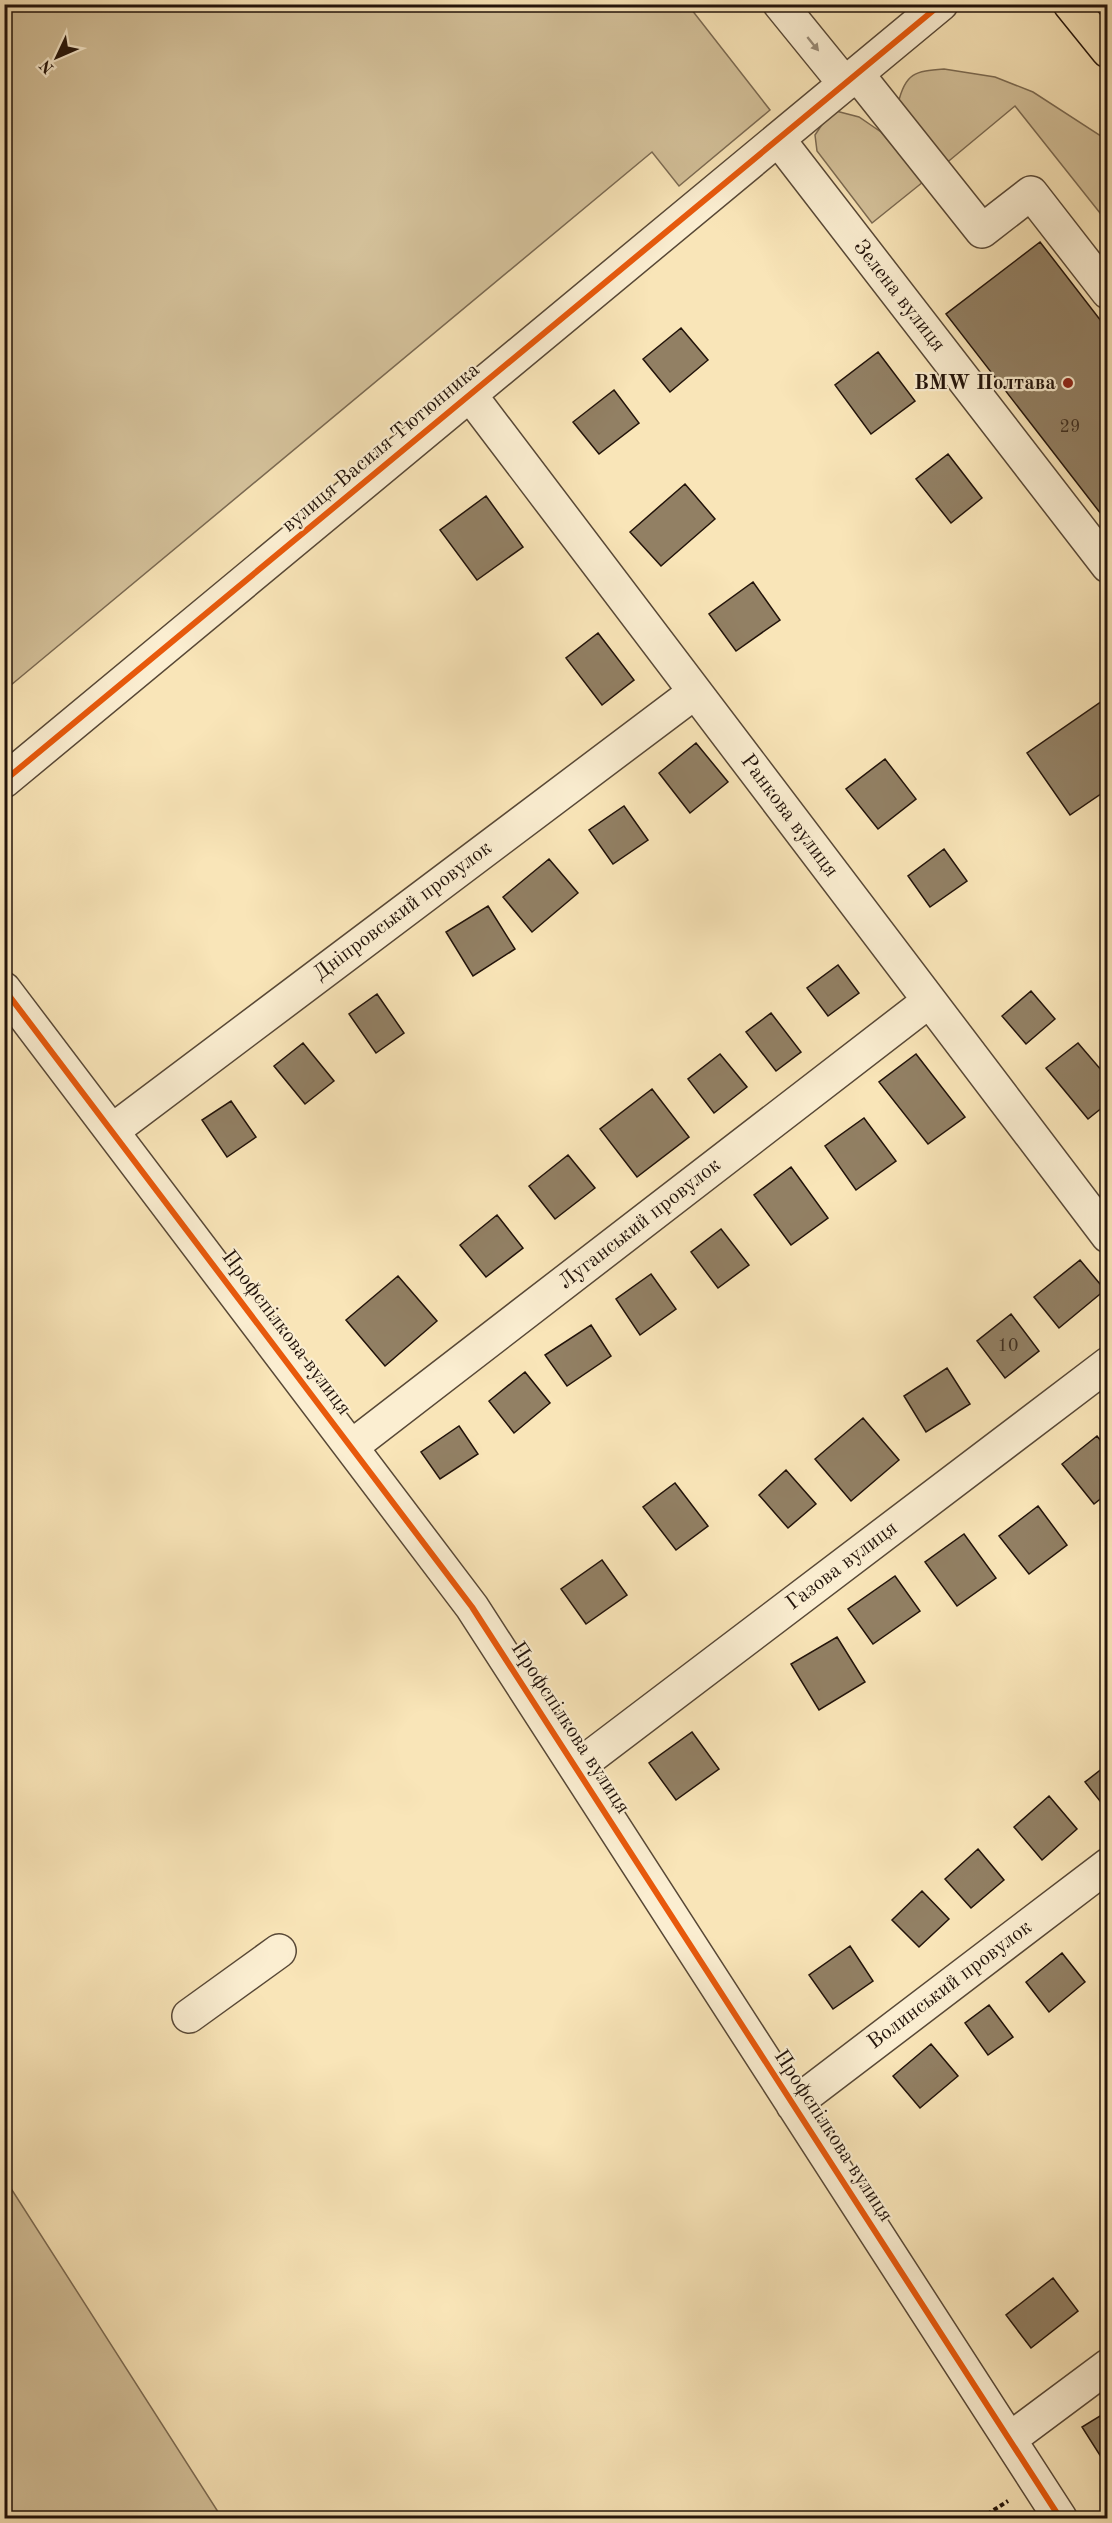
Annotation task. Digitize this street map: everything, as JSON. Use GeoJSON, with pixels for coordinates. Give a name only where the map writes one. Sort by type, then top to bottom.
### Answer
{"type":"FeatureCollection","features":[{"type":"Feature","properties":{"kind":"highway"},"geometry":{"type":"LineString","coordinates":[[1070,4],[1107,51]]}},
{"type":"Feature","properties":{"kind":"street","name":"вулиця Василя Тютюнника"},"geometry":{"type":"LineString","coordinates":[[4,781],[941,4]]}},
{"type":"Feature","properties":{"kind":"street"},"geometry":{"type":"LineString","coordinates":[[783,6],[851,79],[982,231],[1031,193],[1107,292]]}},
{"type":"Feature","properties":{"kind":"street","name":"Зелена вулиця"},"geometry":{"type":"LineString","coordinates":[[778,139],[1107,566]]}},
{"type":"Feature","properties":{"kind":"street","name":"Ранкова вулиця"},"geometry":{"type":"LineString","coordinates":[[470,395],[1107,1236]]}},
{"type":"Feature","properties":{"kind":"street","name":"Дніпровський провулок"},"geometry":{"type":"LineString","coordinates":[[112,1131],[695,692]]}},
{"type":"Feature","properties":{"kind":"street","name":"Профспілкова вулиця"},"geometry":{"type":"LineString","coordinates":[[4,989],[472,1607],[1060,2518]]}},
{"type":"Feature","properties":{"kind":"street","name":"Луганський провулок"},"geometry":{"type":"LineString","coordinates":[[351,1447],[929,1001]]}},
{"type":"Feature","properties":{"kind":"street","name":"Газова вулиця"},"geometry":{"type":"LineString","coordinates":[[576,1768],[1107,1364]]}},
{"type":"Feature","properties":{"kind":"street","name":"Волинський провулок"},"geometry":{"type":"LineString","coordinates":[[793,2105],[1107,1865]]}},
{"type":"Feature","properties":{"kind":"street"},"geometry":{"type":"LineString","coordinates":[[189,2016],[279,1951]]}},
{"type":"Feature","properties":{"kind":"street"},"geometry":{"type":"LineString","coordinates":[[1010,2439],[1107,2366]]}},
{"type":"Feature","properties":{"kind":"shaded area"},"geometry":{"type":"Polygon","coordinates":[[[5,4],[688,5],[770,110],[679,186],[652,152],[5,690],[5,4]]]}},
{"type":"Feature","properties":{"kind":"shaded area"},"geometry":{"type":"Polygon","coordinates":[[[944,69],[995,77],[1033,92],[1101,136],[1107,143],[1107,214],[1104,218],[1015,106],[944,165],[898,104],[904,86],[913,76],[926,71],[944,69]]]}},
{"type":"Feature","properties":{"kind":"shaded area"},"geometry":{"type":"Polygon","coordinates":[[[836,111],[859,117],[881,132],[923,182],[872,223],[817,151],[815,135],[823,123],[836,111]]]}},
{"type":"Feature","properties":{"kind":"shaded area"},"geometry":{"type":"Polygon","coordinates":[[[5,2179],[222,2518],[5,2518],[5,2179]]]}},
{"type":"Feature","properties":{"kind":"building"},"geometry":{"type":"Polygon","coordinates":[[[1040,242],[1108,330],[1108,523],[946,314],[1040,242]]]}},
{"type":"Feature","properties":{"kind":"building"},"geometry":{"type":"Polygon","coordinates":[[[681,328],[708,360],[670,392],[643,359],[681,328]]]}},
{"type":"Feature","properties":{"kind":"building"},"geometry":{"type":"Polygon","coordinates":[[[878,352],[915,401],[871,434],[835,385],[878,352]]]}},
{"type":"Feature","properties":{"kind":"building"},"geometry":{"type":"Polygon","coordinates":[[[614,390],[639,423],[599,454],[573,422],[614,390]]]}},
{"type":"Feature","properties":{"kind":"building"},"geometry":{"type":"Polygon","coordinates":[[[948,454],[982,498],[951,523],[916,479],[948,454]]]}},
{"type":"Feature","properties":{"kind":"building"},"geometry":{"type":"Polygon","coordinates":[[[685,484],[715,519],[661,566],[630,532],[685,484]]]}},
{"type":"Feature","properties":{"kind":"building"},"geometry":{"type":"Polygon","coordinates":[[[486,496],[523,547],[477,580],[440,530],[486,496]]]}},
{"type":"Feature","properties":{"kind":"building"},"geometry":{"type":"Polygon","coordinates":[[[753,582],[780,620],[736,651],[709,614],[753,582]]]}},
{"type":"Feature","properties":{"kind":"building"},"geometry":{"type":"Polygon","coordinates":[[[598,633],[634,680],[602,705],[566,658],[598,633]]]}},
{"type":"Feature","properties":{"kind":"building"},"geometry":{"type":"Polygon","coordinates":[[[1108,697],[1108,789],[1070,815],[1027,753],[1108,697]]]}},
{"type":"Feature","properties":{"kind":"building"},"geometry":{"type":"Polygon","coordinates":[[[696,743],[728,782],[690,813],[659,773],[696,743]]]}},
{"type":"Feature","properties":{"kind":"building"},"geometry":{"type":"Polygon","coordinates":[[[885,759],[916,799],[878,829],[846,789],[885,759]]]}},
{"type":"Feature","properties":{"kind":"building"},"geometry":{"type":"Polygon","coordinates":[[[624,806],[648,840],[613,864],[589,830],[624,806]]]}},
{"type":"Feature","properties":{"kind":"building"},"geometry":{"type":"Polygon","coordinates":[[[944,849],[967,881],[930,907],[908,876],[944,849]]]}},
{"type":"Feature","properties":{"kind":"building"},"geometry":{"type":"Polygon","coordinates":[[[549,859],[578,893],[532,932],[503,897],[549,859]]]}},
{"type":"Feature","properties":{"kind":"building"},"geometry":{"type":"Polygon","coordinates":[[[488,906],[515,949],[473,976],[446,932],[488,906]]]}},
{"type":"Feature","properties":{"kind":"building"},"geometry":{"type":"Polygon","coordinates":[[[838,965],[859,993],[828,1016],[807,988],[838,965]]]}},
{"type":"Feature","properties":{"kind":"building"},"geometry":{"type":"Polygon","coordinates":[[[1031,991],[1055,1019],[1026,1044],[1002,1016],[1031,991]]]}},
{"type":"Feature","properties":{"kind":"building"},"geometry":{"type":"Polygon","coordinates":[[[377,994],[404,1033],[376,1053],[349,1014],[377,994]]]}},
{"type":"Feature","properties":{"kind":"building"},"geometry":{"type":"Polygon","coordinates":[[[771,1013],[801,1052],[776,1071],[746,1032],[771,1013]]]}},
{"type":"Feature","properties":{"kind":"building"},"geometry":{"type":"Polygon","coordinates":[[[303,1043],[334,1081],[305,1104],[274,1066],[303,1043]]]}},
{"type":"Feature","properties":{"kind":"building"},"geometry":{"type":"Polygon","coordinates":[[[1078,1043],[1108,1078],[1108,1103],[1088,1119],[1046,1068],[1078,1043]]]}},
{"type":"Feature","properties":{"kind":"building"},"geometry":{"type":"Polygon","coordinates":[[[720,1054],[747,1087],[714,1113],[688,1079],[720,1054]]]}},
{"type":"Feature","properties":{"kind":"building"},"geometry":{"type":"Polygon","coordinates":[[[916,1054],[965,1117],[928,1144],[879,1082],[916,1054]]]}},
{"type":"Feature","properties":{"kind":"building"},"geometry":{"type":"Polygon","coordinates":[[[652,1089],[689,1137],[637,1177],[600,1129],[652,1089]]]}},
{"type":"Feature","properties":{"kind":"building"},"geometry":{"type":"Polygon","coordinates":[[[231,1101],[256,1137],[227,1157],[202,1120],[231,1101]]]}},
{"type":"Feature","properties":{"kind":"building"},"geometry":{"type":"Polygon","coordinates":[[[864,1118],[896,1161],[856,1190],[825,1146],[864,1118]]]}},
{"type":"Feature","properties":{"kind":"building"},"geometry":{"type":"Polygon","coordinates":[[[568,1155],[595,1188],[555,1219],[529,1186],[568,1155]]]}},
{"type":"Feature","properties":{"kind":"building"},"geometry":{"type":"Polygon","coordinates":[[[791,1167],[828,1218],[791,1245],[754,1195],[791,1167]]]}},
{"type":"Feature","properties":{"kind":"building"},"geometry":{"type":"Polygon","coordinates":[[[497,1215],[523,1248],[486,1277],[460,1245],[497,1215]]]}},
{"type":"Feature","properties":{"kind":"building"},"geometry":{"type":"Polygon","coordinates":[[[721,1229],[749,1265],[718,1288],[691,1252],[721,1229]]]}},
{"type":"Feature","properties":{"kind":"building"},"geometry":{"type":"Polygon","coordinates":[[[1080,1260],[1105,1290],[1059,1328],[1034,1297],[1080,1260]]]}},
{"type":"Feature","properties":{"kind":"building"},"geometry":{"type":"Polygon","coordinates":[[[651,1274],[676,1309],[640,1335],[616,1299],[651,1274]]]}},
{"type":"Feature","properties":{"kind":"building"},"geometry":{"type":"Polygon","coordinates":[[[398,1276],[437,1321],[385,1366],[346,1320],[398,1276]]]}},
{"type":"Feature","properties":{"kind":"building"},"geometry":{"type":"Polygon","coordinates":[[[1011,1314],[1039,1351],[1005,1378],[977,1341],[1011,1314]]]}},
{"type":"Feature","properties":{"kind":"building"},"geometry":{"type":"Polygon","coordinates":[[[591,1325],[611,1356],[567,1386],[545,1355],[591,1325]]]}},
{"type":"Feature","properties":{"kind":"building"},"geometry":{"type":"Polygon","coordinates":[[[947,1368],[970,1404],[926,1432],[904,1396],[947,1368]]]}},
{"type":"Feature","properties":{"kind":"building"},"geometry":{"type":"Polygon","coordinates":[[[525,1372],[550,1403],[514,1433],[489,1401],[525,1372]]]}},
{"type":"Feature","properties":{"kind":"building"},"geometry":{"type":"Polygon","coordinates":[[[863,1418],[899,1460],[851,1501],[815,1459],[863,1418]]]}},
{"type":"Feature","properties":{"kind":"building"},"geometry":{"type":"Polygon","coordinates":[[[459,1426],[478,1454],[440,1479],[421,1452],[459,1426]]]}},
{"type":"Feature","properties":{"kind":"building"},"geometry":{"type":"Polygon","coordinates":[[[1097,1436],[1108,1450],[1108,1493],[1094,1504],[1062,1464],[1097,1436]]]}},
{"type":"Feature","properties":{"kind":"building"},"geometry":{"type":"Polygon","coordinates":[[[786,1470],[816,1504],[788,1528],[759,1495],[786,1470]]]}},
{"type":"Feature","properties":{"kind":"building"},"geometry":{"type":"Polygon","coordinates":[[[675,1483],[708,1526],[676,1550],[643,1507],[675,1483]]]}},
{"type":"Feature","properties":{"kind":"building"},"geometry":{"type":"Polygon","coordinates":[[[1038,1506],[1067,1545],[1029,1574],[999,1536],[1038,1506]]]}},
{"type":"Feature","properties":{"kind":"building"},"geometry":{"type":"Polygon","coordinates":[[[964,1534],[996,1578],[957,1606],[925,1562],[964,1534]]]}},
{"type":"Feature","properties":{"kind":"building"},"geometry":{"type":"Polygon","coordinates":[[[602,1560],[627,1595],[586,1624],[561,1589],[602,1560]]]}},
{"type":"Feature","properties":{"kind":"building"},"geometry":{"type":"Polygon","coordinates":[[[895,1576],[920,1611],[873,1644],[848,1609],[895,1576]]]}},
{"type":"Feature","properties":{"kind":"building"},"geometry":{"type":"Polygon","coordinates":[[[837,1637],[865,1682],[819,1710],[791,1664],[837,1637]]]}},
{"type":"Feature","properties":{"kind":"building"},"geometry":{"type":"Polygon","coordinates":[[[692,1732],[719,1769],[676,1800],[649,1763],[692,1732]]]}},
{"type":"Feature","properties":{"kind":"building"},"geometry":{"type":"Polygon","coordinates":[[[1108,1764],[1108,1810],[1107,1810],[1085,1782],[1108,1764]]]}},
{"type":"Feature","properties":{"kind":"building"},"geometry":{"type":"Polygon","coordinates":[[[1049,1796],[1077,1829],[1042,1860],[1014,1827],[1049,1796]]]}},
{"type":"Feature","properties":{"kind":"building"},"geometry":{"type":"Polygon","coordinates":[[[978,1849],[1004,1880],[971,1908],[945,1879],[978,1849]]]}},
{"type":"Feature","properties":{"kind":"building"},"geometry":{"type":"Polygon","coordinates":[[[922,1891],[949,1919],[919,1947],[892,1920],[922,1891]]]}},
{"type":"Feature","properties":{"kind":"building"},"geometry":{"type":"Polygon","coordinates":[[[850,1946],[873,1981],[833,2009],[809,1975],[850,1946]]]}},
{"type":"Feature","properties":{"kind":"building"},"geometry":{"type":"Polygon","coordinates":[[[1062,1953],[1085,1982],[1049,2012],[1026,1982],[1062,1953]]]}},
{"type":"Feature","properties":{"kind":"building"},"geometry":{"type":"Polygon","coordinates":[[[989,2005],[1013,2037],[988,2055],[965,2023],[989,2005]]]}},
{"type":"Feature","properties":{"kind":"building"},"geometry":{"type":"Polygon","coordinates":[[[931,2044],[958,2076],[920,2108],[893,2076],[931,2044]]]}},
{"type":"Feature","properties":{"kind":"building"},"geometry":{"type":"Polygon","coordinates":[[[1053,2278],[1078,2311],[1031,2348],[1006,2315],[1053,2278]]]}},
{"type":"Feature","properties":{"kind":"building"},"geometry":{"type":"Polygon","coordinates":[[[1108,2411],[1108,2468],[1082,2427],[1108,2411]]]}},
{"type":"Feature","properties":{"kind":"cycle path"},"geometry":{"type":"LineString","coordinates":[[4,781],[941,4]]}},
{"type":"Feature","properties":{"kind":"cycle path"},"geometry":{"type":"LineString","coordinates":[[4,989],[472,1607],[1060,2518]]}},
{"type":"Feature","properties":{"kind":"place","name":"BMW Полтава"},"geometry":{"type":"Point","coordinates":[1068,383]}}]}
